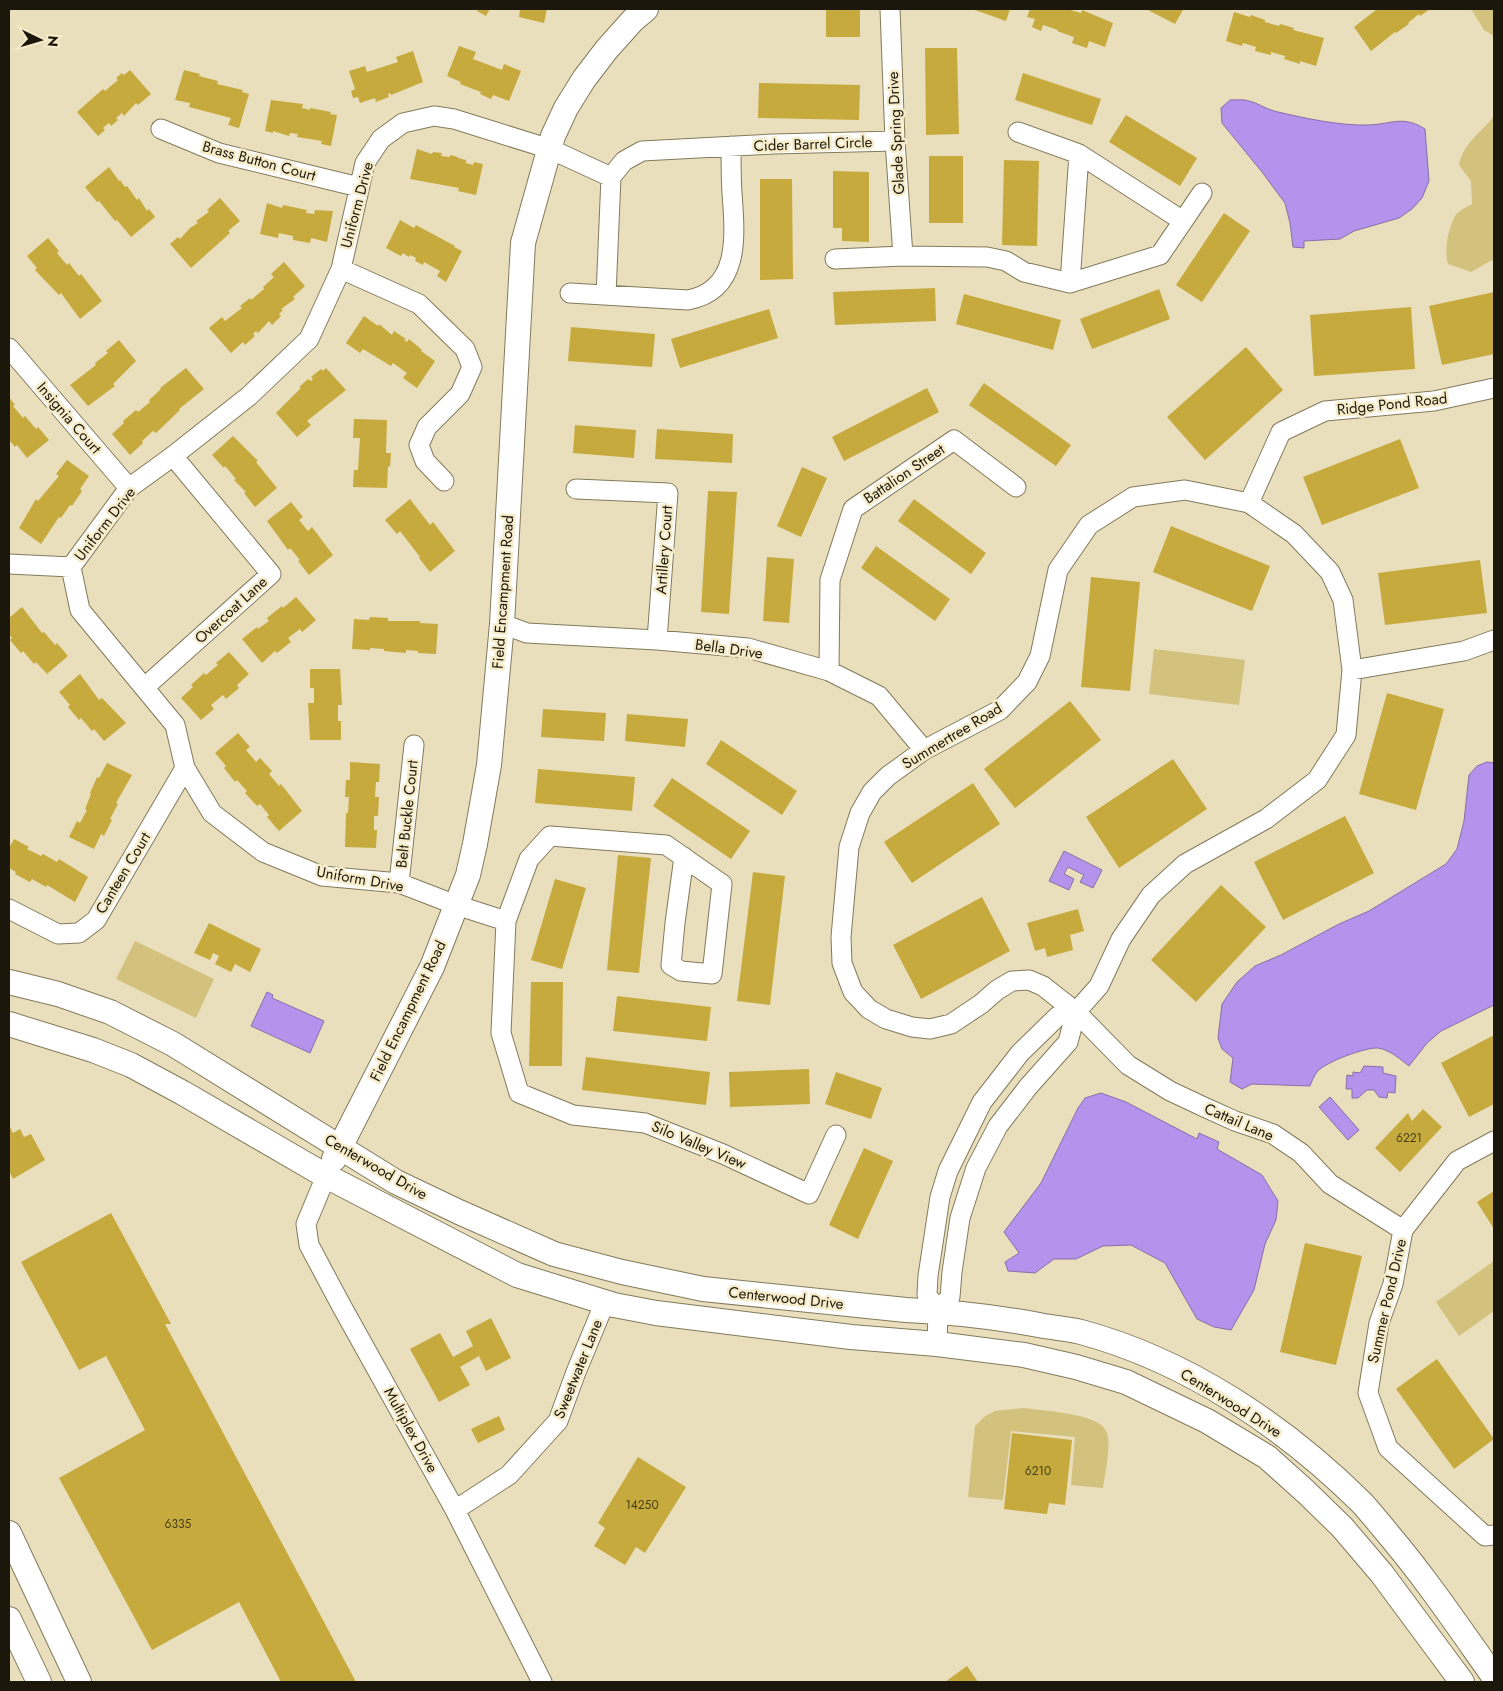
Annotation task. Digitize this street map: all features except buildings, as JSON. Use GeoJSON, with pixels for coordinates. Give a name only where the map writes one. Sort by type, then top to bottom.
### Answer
{"type":"FeatureCollection","features":[{"type":"Feature","properties":{"kind":"street","name":"Field Encampment Road"},"geometry":{"type":"LineString","coordinates":[[326,1176],[432,967],[468,875],[489,765],[502,624],[523,242],[553,136],[566,108],[607,48],[646,9]]}},
{"type":"Feature","properties":{"kind":"street","name":"Glade Spring Drive"},"geometry":{"type":"LineString","coordinates":[[890,9],[895,141],[903,256]]}},
{"type":"Feature","properties":{"kind":"street","name":"Uniform Drive"},"geometry":{"type":"LineString","coordinates":[[456,905],[399,884],[322,876],[263,852],[212,813],[185,768],[175,725],[80,610],[71,567],[129,488],[249,396],[309,339],[341,269],[365,163],[381,139],[403,123],[434,116],[454,119],[550,149]]}},
{"type":"Feature","properties":{"kind":"street","name":"Brass Button Court"},"geometry":{"type":"LineString","coordinates":[[161,129],[219,153],[359,187]]}},
{"type":"Feature","properties":{"kind":"street"},"geometry":{"type":"LineString","coordinates":[[1018,132],[1079,154],[1183,221]]}},
{"type":"Feature","properties":{"kind":"street","name":"Cider Barrel Circle"},"geometry":{"type":"LineString","coordinates":[[611,177],[624,162],[642,151],[774,144],[895,141]]}},
{"type":"Feature","properties":{"kind":"street"},"geometry":{"type":"LineString","coordinates":[[570,293],[688,300],[702,298],[714,290],[725,275],[731,262],[735,228],[730,146]]}},
{"type":"Feature","properties":{"kind":"street"},"geometry":{"type":"LineString","coordinates":[[550,149],[611,177],[606,295]]}},
{"type":"Feature","properties":{"kind":"street"},"geometry":{"type":"LineString","coordinates":[[1070,283],[1079,154]]}},
{"type":"Feature","properties":{"kind":"street"},"geometry":{"type":"LineString","coordinates":[[835,259],[903,256],[987,257],[1006,261],[1024,272],[1070,283],[1160,254],[1202,193]]}},
{"type":"Feature","properties":{"kind":"street"},"geometry":{"type":"LineString","coordinates":[[341,269],[419,304],[465,350],[472,367],[460,394],[427,427],[419,445],[425,461],[444,481]]}},
{"type":"Feature","properties":{"kind":"street","name":"Insignia Court"},"geometry":{"type":"LineString","coordinates":[[9,348],[129,488]]}},
{"type":"Feature","properties":{"kind":"street","name":"Ridge Pond Road"},"geometry":{"type":"LineString","coordinates":[[1249,503],[1281,432],[1316,415],[1325,411],[1434,401],[1494,388]]}},
{"type":"Feature","properties":{"kind":"street","name":"Battalion Street"},"geometry":{"type":"LineString","coordinates":[[829,671],[830,580],[853,509],[954,440],[1016,487]]}},
{"type":"Feature","properties":{"kind":"street","name":"Overcoat Lane"},"geometry":{"type":"LineString","coordinates":[[145,687],[271,574],[173,456]]}},
{"type":"Feature","properties":{"kind":"street","name":"Artillery Court"},"geometry":{"type":"LineString","coordinates":[[576,489],[668,493],[656,640]]}},
{"type":"Feature","properties":{"kind":"street","name":"Summertree Road"},"geometry":{"type":"LineString","coordinates":[[938,1312],[950,1297],[960,1218],[976,1168],[998,1126],[1028,1087],[1068,1042],[1076,1012],[1099,986],[1121,938],[1151,895],[1185,864],[1266,819],[1317,780],[1346,735],[1352,670],[1343,600],[1330,572],[1294,534],[1249,503],[1186,490],[1133,496],[1089,525],[1058,570],[1040,656],[1027,682],[1000,710],[924,750],[888,776],[872,792],[860,813],[850,847],[841,938],[842,963],[853,992],[869,1009],[886,1019],[912,1027],[930,1029],[951,1024],[981,1004],[997,990],[1012,982],[1028,980],[1043,986],[1076,1012]]}},
{"type":"Feature","properties":{"kind":"street"},"geometry":{"type":"LineString","coordinates":[[9,564],[71,567]]}},
{"type":"Feature","properties":{"kind":"street","name":"Bella Drive"},"geometry":{"type":"LineString","coordinates":[[502,624],[527,633],[656,640],[748,648],[829,671],[879,696],[924,750]]}},
{"type":"Feature","properties":{"kind":"street"},"geometry":{"type":"LineString","coordinates":[[1352,670],[1464,651],[1494,640]]}},
{"type":"Feature","properties":{"kind":"street","name":"Belt Buckle Court"},"geometry":{"type":"LineString","coordinates":[[399,884],[414,745]]}},
{"type":"Feature","properties":{"kind":"street","name":"Canteen Court"},"geometry":{"type":"LineString","coordinates":[[9,909],[58,934],[80,934],[96,920],[185,768]]}},
{"type":"Feature","properties":{"kind":"street","name":"Silo Valley View"},"geometry":{"type":"LineString","coordinates":[[684,857],[671,965],[681,970],[712,974],[722,884],[684,857],[666,845],[550,836],[529,859],[506,920],[501,1033],[519,1093],[573,1115],[645,1123],[723,1154],[809,1194],[836,1135]]}},
{"type":"Feature","properties":{"kind":"street"},"geometry":{"type":"LineString","coordinates":[[456,905],[506,920]]}},
{"type":"Feature","properties":{"kind":"street","name":"Centerwood Drive"},"geometry":{"type":"LineString","coordinates":[[9,982],[58,994],[110,1012],[173,1044],[396,1182],[554,1254],[622,1272],[703,1289],[1004,1318],[1081,1332],[1132,1350],[1193,1376],[1263,1420],[1313,1460],[1362,1504],[1409,1559],[1490,1663]]}},
{"type":"Feature","properties":{"kind":"street","name":"Summertree Road"},"geometry":{"type":"LineString","coordinates":[[936,1344],[938,1312],[927,1294],[928,1276],[940,1196],[948,1171],[982,1102],[1020,1053],[1058,1016],[1076,1012]]}},
{"type":"Feature","properties":{"kind":"street","name":"Cattail Lane"},"geometry":{"type":"LineString","coordinates":[[1076,1012],[1128,1065],[1170,1091],[1204,1108],[1273,1134],[1301,1153],[1330,1184],[1403,1230]]}},
{"type":"Feature","properties":{"kind":"street","name":"Centerwood Drive"},"geometry":{"type":"LineString","coordinates":[[9,1024],[93,1050],[131,1065],[326,1176],[517,1275],[605,1302],[656,1313],[851,1337],[936,1344],[1024,1355],[1076,1367],[1126,1382],[1207,1421],[1267,1457],[1342,1527],[1382,1574],[1456,1680]]}},
{"type":"Feature","properties":{"kind":"street","name":"Summer Pond Drive"},"geometry":{"type":"LineString","coordinates":[[1494,1141],[1457,1161],[1403,1230],[1393,1284],[1379,1323],[1368,1393],[1388,1448],[1485,1536],[1494,1535]]}},
{"type":"Feature","properties":{"kind":"street","name":"Multiplex Drive"},"geometry":{"type":"LineString","coordinates":[[326,1176],[306,1224],[310,1245],[341,1305],[455,1510],[542,1682]]}},
{"type":"Feature","properties":{"kind":"street","name":"Sweetwater Lane"},"geometry":{"type":"LineString","coordinates":[[455,1510],[509,1474],[558,1421],[605,1302]]}},
{"type":"Feature","properties":{"kind":"street"},"geometry":{"type":"LineString","coordinates":[[9,1533],[79,1682]]}},
{"type":"Feature","properties":{"kind":"street"},"geometry":{"type":"LineString","coordinates":[[9,1618],[39,1682]]}},
{"type":"Feature","properties":{"kind":"street"},"geometry":{"type":"LineString","coordinates":[[1456,1680],[1490,1663]]}},
{"type":"Feature","properties":{"kind":"shaded area"},"geometry":{"type":"Polygon","coordinates":[[[1471,9],[1494,9],[1494,36],[1484,30],[1471,9]]]}},
{"type":"Feature","properties":{"kind":"shaded area"},"geometry":{"type":"Polygon","coordinates":[[[1230,100],[1247,100],[1274,111],[1334,123],[1369,125],[1404,121],[1425,129],[1429,181],[1422,198],[1412,209],[1399,218],[1354,231],[1340,239],[1304,241],[1304,248],[1293,247],[1285,203],[1222,123],[1221,108],[1230,100]]]}},
{"type":"Feature","properties":{"kind":"shaded area"},"geometry":{"type":"Polygon","coordinates":[[[1494,116],[1494,259],[1471,272],[1448,264],[1447,240],[1455,216],[1472,204],[1471,181],[1459,165],[1461,157],[1464,150],[1494,116]]]}},
{"type":"Feature","properties":{"kind":"shaded area"},"geometry":{"type":"Polygon","coordinates":[[[1154,649],[1245,660],[1239,705],[1149,694],[1154,649]]]}},
{"type":"Feature","properties":{"kind":"shaded area"},"geometry":{"type":"Polygon","coordinates":[[[1487,762],[1494,763],[1494,1005],[1441,1031],[1427,1043],[1409,1066],[1387,1051],[1372,1048],[1346,1056],[1321,1068],[1310,1086],[1252,1084],[1242,1089],[1230,1082],[1233,1058],[1222,1049],[1218,1038],[1222,1004],[1237,982],[1255,966],[1369,911],[1446,864],[1457,849],[1464,821],[1469,775],[1477,766],[1487,762]]]}},
{"type":"Feature","properties":{"kind":"shaded area"},"geometry":{"type":"Polygon","coordinates":[[[1064,851],[1102,870],[1093,888],[1080,882],[1084,875],[1068,867],[1064,874],[1074,879],[1069,890],[1049,881],[1064,851]]]}},
{"type":"Feature","properties":{"kind":"shaded area"},"geometry":{"type":"Polygon","coordinates":[[[135,941],[214,979],[196,1018],[116,979],[135,941]]]}},
{"type":"Feature","properties":{"kind":"shaded area"},"geometry":{"type":"Polygon","coordinates":[[[267,992],[273,995],[272,998],[324,1021],[310,1053],[251,1026],[267,992]]]}},
{"type":"Feature","properties":{"kind":"shaded area"},"geometry":{"type":"Polygon","coordinates":[[[1364,1066],[1383,1067],[1383,1073],[1396,1076],[1395,1093],[1388,1092],[1387,1098],[1379,1097],[1374,1090],[1367,1090],[1358,1098],[1352,1098],[1352,1089],[1346,1089],[1347,1075],[1353,1076],[1353,1072],[1360,1073],[1364,1066]]]}},
{"type":"Feature","properties":{"kind":"shaded area"},"geometry":{"type":"Polygon","coordinates":[[[1101,1093],[1126,1102],[1197,1139],[1199,1133],[1219,1142],[1217,1149],[1262,1175],[1278,1201],[1276,1220],[1265,1244],[1254,1290],[1231,1330],[1214,1327],[1197,1319],[1165,1263],[1131,1245],[1103,1246],[1076,1259],[1054,1259],[1035,1273],[1008,1271],[1005,1262],[1019,1253],[1004,1232],[1041,1183],[1078,1108],[1085,1098],[1101,1093]]]}},
{"type":"Feature","properties":{"kind":"shaded area"},"geometry":{"type":"Polygon","coordinates":[[[1330,1097],[1359,1130],[1348,1140],[1319,1107],[1330,1097]]]}},
{"type":"Feature","properties":{"kind":"shaded area"},"geometry":{"type":"Polygon","coordinates":[[[1494,1261],[1494,1311],[1459,1336],[1436,1302],[1494,1261]]]}},
{"type":"Feature","properties":{"kind":"shaded area"},"geometry":{"type":"Polygon","coordinates":[[[1024,1408],[1070,1414],[1094,1421],[1103,1426],[1107,1433],[1108,1445],[1103,1488],[1071,1485],[1075,1437],[1011,1431],[1003,1500],[968,1497],[975,1426],[984,1417],[995,1411],[1024,1408]]]}}]}
